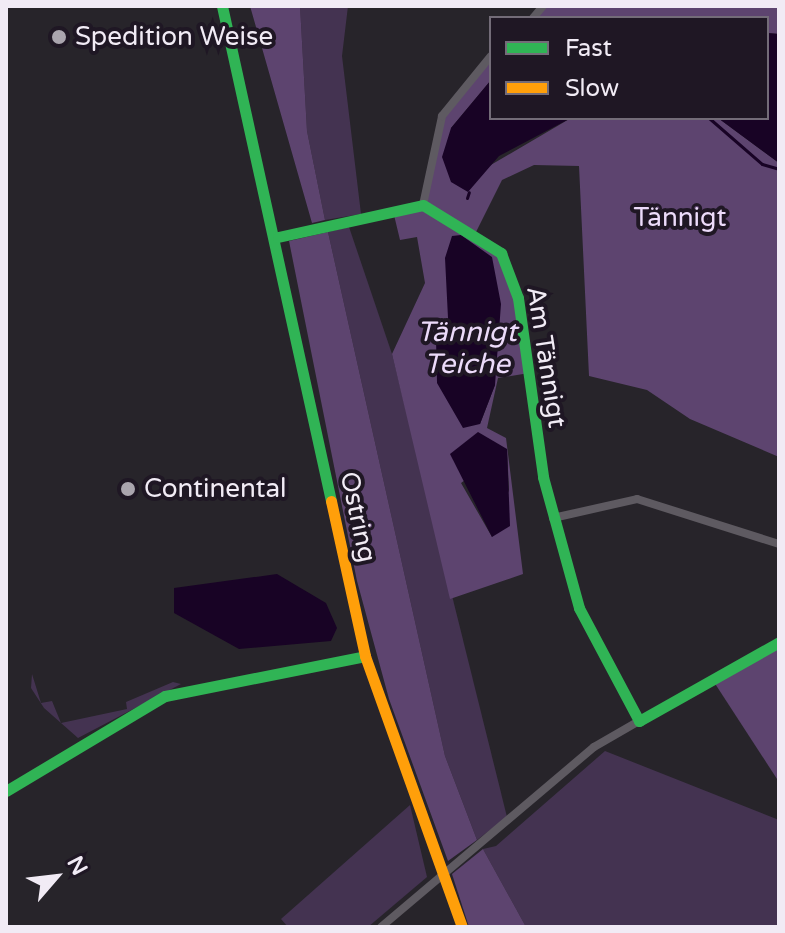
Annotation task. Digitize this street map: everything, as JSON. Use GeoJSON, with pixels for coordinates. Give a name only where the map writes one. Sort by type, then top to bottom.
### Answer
{"type":"FeatureCollection","features":[{"type":"Feature","properties":{"kind":"main road","name":"Ostring"},"geometry":{"type":"LineString","coordinates":[[222,6],[278,237],[365,656],[462,927]]}},
{"type":"Feature","properties":{"kind":"main road"},"geometry":{"type":"LineString","coordinates":[[278,237],[423,205]]}},
{"type":"Feature","properties":{"kind":"main road","name":"Am Tännigt"},"geometry":{"type":"LineString","coordinates":[[423,205],[490,241],[507,266],[553,518],[579,608],[639,721]]}},
{"type":"Feature","properties":{"kind":"main road"},"geometry":{"type":"LineString","coordinates":[[639,721],[779,642]]}},
{"type":"Feature","properties":{"kind":"main road"},"geometry":{"type":"LineString","coordinates":[[6,791],[165,696],[365,656]]}},
{"type":"Feature","properties":{"kind":"street"},"geometry":{"type":"LineString","coordinates":[[423,205],[442,116],[489,58]]}},
{"type":"Feature","properties":{"kind":"street"},"geometry":{"type":"LineString","coordinates":[[553,518],[637,499],[779,544]]}},
{"type":"Feature","properties":{"kind":"street"},"geometry":{"type":"LineString","coordinates":[[381,927],[594,747],[639,721]]}},
{"type":"Feature","properties":{"kind":"shaded area"},"geometry":{"type":"Polygon","coordinates":[[[300,6],[348,6],[342,56],[361,214],[325,220],[307,131],[300,6]]]}},
{"type":"Feature","properties":{"kind":"shaded area"},"geometry":{"type":"Polygon","coordinates":[[[349,227],[392,354],[507,817],[477,840],[445,756],[328,232],[349,227]]]}},
{"type":"Feature","properties":{"kind":"shaded area"},"geometry":{"type":"Polygon","coordinates":[[[32,674],[41,703],[52,701],[61,723],[44,708],[31,688],[32,674]]]}},
{"type":"Feature","properties":{"kind":"shaded area"},"geometry":{"type":"Polygon","coordinates":[[[173,682],[181,684],[78,738],[61,723],[127,709],[126,702],[173,682]]]}},
{"type":"Feature","properties":{"kind":"shaded area"},"geometry":{"type":"Polygon","coordinates":[[[605,751],[779,820],[779,927],[526,927],[483,849],[496,846],[605,751]]]}},
{"type":"Feature","properties":{"kind":"shaded area"},"geometry":{"type":"Polygon","coordinates":[[[410,805],[427,877],[368,927],[288,927],[281,919],[410,805]]]}},
{"type":"Feature","properties":{"kind":"green space"},"geometry":{"type":"Polygon","coordinates":[[[250,6],[300,6],[307,131],[325,220],[312,223],[250,6]]]}},
{"type":"Feature","properties":{"kind":"green space"},"geometry":{"type":"Polygon","coordinates":[[[543,6],[779,6],[779,34],[769,33],[769,16],[535,16],[543,6]]]}},
{"type":"Feature","properties":{"kind":"green space","name":"Tännigt"},"geometry":{"type":"Polygon","coordinates":[[[489,58],[489,82],[451,128],[489,166],[568,120],[721,120],[779,163],[779,457],[690,419],[647,390],[589,376],[579,166],[534,165],[502,180],[476,232],[507,266],[529,373],[498,378],[487,428],[506,438],[523,574],[450,599],[392,354],[425,283],[417,237],[400,240],[394,215],[423,205],[442,116],[489,58]],[[451,277],[448,318],[436,338],[480,424],[495,385],[451,277]],[[507,449],[461,483],[492,537],[509,490],[507,449]]]}},
{"type":"Feature","properties":{"kind":"green space"},"geometry":{"type":"Polygon","coordinates":[[[328,232],[445,756],[477,840],[448,861],[389,699],[357,581],[289,241],[328,232]]]}},
{"type":"Feature","properties":{"kind":"green space"},"geometry":{"type":"Polygon","coordinates":[[[779,642],[779,782],[712,679],[779,642]]]}},
{"type":"Feature","properties":{"kind":"green space"},"geometry":{"type":"Polygon","coordinates":[[[483,849],[526,927],[469,927],[452,874],[483,849]]]}},
{"type":"Feature","properties":{"kind":"water"},"geometry":{"type":"Polygon","coordinates":[[[769,33],[779,34],[779,163],[721,120],[769,120],[769,33]]]}},
{"type":"Feature","properties":{"kind":"water"},"geometry":{"type":"Polygon","coordinates":[[[489,82],[489,120],[567,120],[499,156],[468,192],[451,182],[442,157],[451,128],[489,82]]]}},
{"type":"Feature","properties":{"kind":"water","name":"Tännigt Teiche"},"geometry":{"type":"Polygon","coordinates":[[[461,235],[492,257],[501,304],[495,385],[480,424],[463,428],[437,383],[436,338],[448,318],[445,258],[452,236],[461,235]]]}},
{"type":"Feature","properties":{"kind":"water","name":"Tännigt Teiche"},"geometry":{"type":"Polygon","coordinates":[[[478,432],[507,449],[510,526],[492,537],[450,454],[478,432]]]}},
{"type":"Feature","properties":{"kind":"water"},"geometry":{"type":"Polygon","coordinates":[[[277,574],[326,603],[337,628],[331,641],[239,649],[174,613],[174,588],[277,574]]]}},
{"type":"Feature","properties":{"kind":"waterway"},"geometry":{"type":"LineString","coordinates":[[711,120],[762,164],[779,169]]}},
{"type":"Feature","properties":{"kind":"waterway"},"geometry":{"type":"LineString","coordinates":[[467,198],[469,192]]}},
{"type":"Feature","properties":{"kind":"traffic: fast"},"geometry":{"type":"LineString","coordinates":[[222,6],[331,501]]}},
{"type":"Feature","properties":{"kind":"traffic: fast"},"geometry":{"type":"LineString","coordinates":[[278,237],[423,205],[501,253],[518,298],[543,477],[579,608],[639,721],[779,642]]}},
{"type":"Feature","properties":{"kind":"traffic: fast"},"geometry":{"type":"LineString","coordinates":[[6,791],[165,696],[365,656]]}},
{"type":"Feature","properties":{"kind":"traffic: slow"},"geometry":{"type":"LineString","coordinates":[[331,501],[365,656],[462,927]]}},
{"type":"Feature","properties":{"kind":"place","name":"Spedition Weise"},"geometry":{"type":"Point","coordinates":[59,37]}},
{"type":"Feature","properties":{"kind":"place","name":"Continental"},"geometry":{"type":"Point","coordinates":[128,489]}}]}
